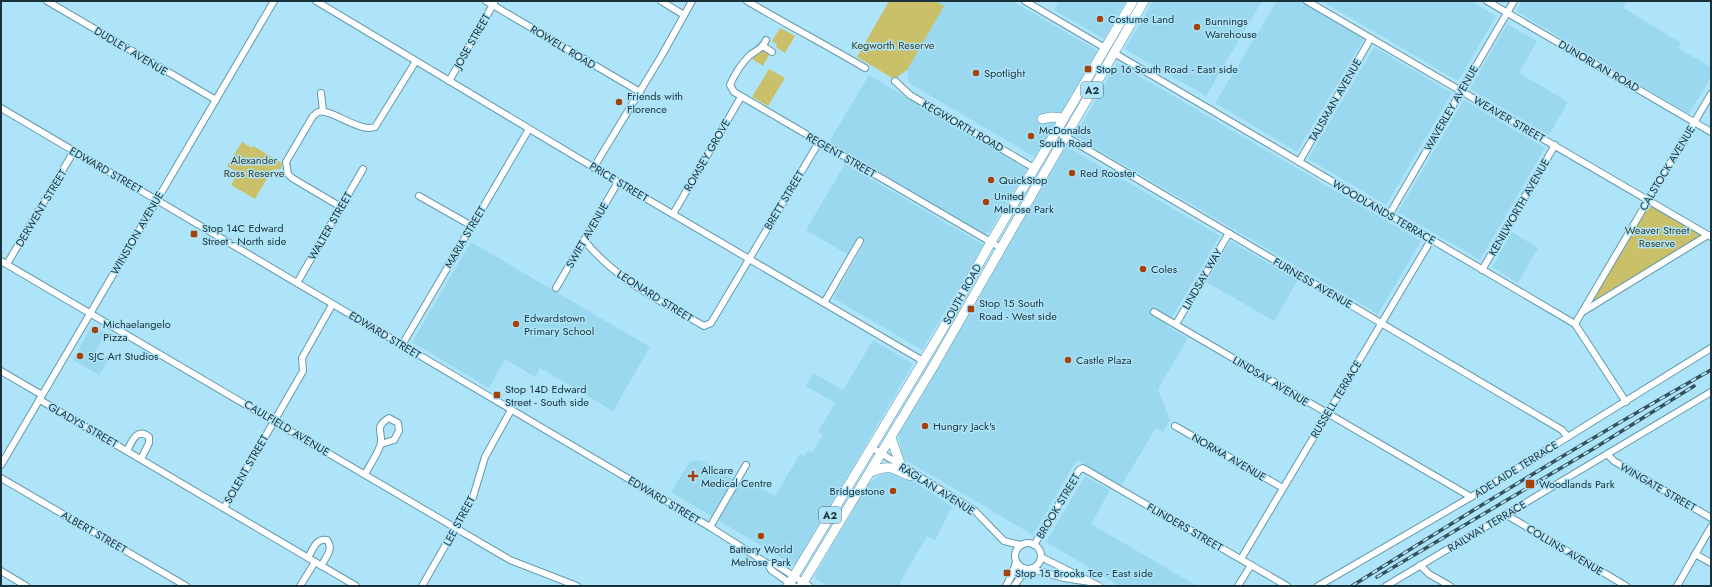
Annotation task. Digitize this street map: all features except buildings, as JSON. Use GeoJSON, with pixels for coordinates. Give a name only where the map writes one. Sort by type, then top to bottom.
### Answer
{"type":"FeatureCollection","features":[{"type":"Feature","properties":{"kind":"highway","name":"SOUTH ROAD"},"geometry":{"type":"LineString","coordinates":[[791,583],[923,361],[1034,168],[1134,1]]}},
{"type":"Feature","properties":{"kind":"highway","name":"SOUTH ROAD"},"geometry":{"type":"LineString","coordinates":[[805,585],[933,367],[1144,1]]}},
{"type":"Feature","properties":{"kind":"highway"},"geometry":{"type":"LineString","coordinates":[[1042,119],[1051,117],[1064,118]]}},
{"type":"Feature","properties":{"kind":"highway"},"geometry":{"type":"LineString","coordinates":[[891,438],[901,466]]}},
{"type":"Feature","properties":{"kind":"highway"},"geometry":{"type":"LineString","coordinates":[[871,472],[888,467],[896,468],[910,476],[917,476]]}},
{"type":"Feature","properties":{"kind":"street","name":"DUDLEY AVENUE"},"geometry":{"type":"LineString","coordinates":[[47,1],[216,100]]}},
{"type":"Feature","properties":{"kind":"street","name":"PRICE STREET"},"geometry":{"type":"LineString","coordinates":[[316,1],[594,168],[923,361]]}},
{"type":"Feature","properties":{"kind":"street","name":"ROWELL ROAD"},"geometry":{"type":"LineString","coordinates":[[486,1],[494,3],[640,92]]}},
{"type":"Feature","properties":{"kind":"street"},"geometry":{"type":"LineString","coordinates":[[661,1],[684,15]]}},
{"type":"Feature","properties":{"kind":"street"},"geometry":{"type":"LineString","coordinates":[[594,168],[640,92],[692,1]]}},
{"type":"Feature","properties":{"kind":"street"},"geometry":{"type":"LineString","coordinates":[[747,1],[865,68]]}},
{"type":"Feature","properties":{"kind":"street"},"geometry":{"type":"LineString","coordinates":[[1025,1],[1105,48]]}},
{"type":"Feature","properties":{"kind":"street","name":"WEAVER STREET"},"geometry":{"type":"LineString","coordinates":[[1307,1],[1709,236]]}},
{"type":"Feature","properties":{"kind":"street","name":"DUNORLAN ROAD"},"geometry":{"type":"LineString","coordinates":[[1487,1],[1711,132]]}},
{"type":"Feature","properties":{"kind":"street","name":"WAVERLEY AVENUE"},"geometry":{"type":"LineString","coordinates":[[1390,215],[1514,1]]}},
{"type":"Feature","properties":{"kind":"street","name":"WINSTON AVENUE"},"geometry":{"type":"LineString","coordinates":[[1,465],[272,2]]}},
{"type":"Feature","properties":{"kind":"street","name":"JOSE STREET"},"geometry":{"type":"LineString","coordinates":[[449,81],[494,3]]}},
{"type":"Feature","properties":{"kind":"street","name":"TALISMAN AVENUE"},"geometry":{"type":"LineString","coordinates":[[1299,162],[1371,38]]}},
{"type":"Feature","properties":{"kind":"street","name":"REGENT STREET"},"geometry":{"type":"LineString","coordinates":[[766,40],[763,46],[741,64],[730,84],[734,92],[1001,248]]}},
{"type":"Feature","properties":{"kind":"street"},"geometry":{"type":"LineString","coordinates":[[763,46],[772,52]]}},
{"type":"Feature","properties":{"kind":"street","name":"WOODLANDS TERRACE"},"geometry":{"type":"LineString","coordinates":[[1114,53],[1575,324],[1626,402]]}},
{"type":"Feature","properties":{"kind":"street"},"geometry":{"type":"LineString","coordinates":[[341,207],[292,178],[288,174],[286,162],[313,116],[318,112],[323,112],[364,128],[375,126],[416,61]]}},
{"type":"Feature","properties":{"kind":"street","name":"KEGWORTH ROAD"},"geometry":{"type":"LineString","coordinates":[[895,81],[910,95],[1034,168]]}},
{"type":"Feature","properties":{"kind":"street"},"geometry":{"type":"LineString","coordinates":[[321,93],[323,112]]}},
{"type":"Feature","properties":{"kind":"street","name":"CALSTOCK AVENUE"},"geometry":{"type":"LineString","coordinates":[[1575,324],[1711,94]]}},
{"type":"Feature","properties":{"kind":"street","name":"ROMSEY GROVE"},"geometry":{"type":"LineString","coordinates":[[673,214],[742,96]]}},
{"type":"Feature","properties":{"kind":"street","name":"EDWARD STREET"},"geometry":{"type":"LineString","coordinates":[[1,108],[402,346],[710,526],[768,564],[775,564],[791,583],[805,585]]}},
{"type":"Feature","properties":{"kind":"street","name":"MARIA STREET"},"geometry":{"type":"LineString","coordinates":[[402,346],[529,129]]}},
{"type":"Feature","properties":{"kind":"street","name":"FURNESS AVENUE"},"geometry":{"type":"LineString","coordinates":[[1056,131],[1562,430],[1568,437]]}},
{"type":"Feature","properties":{"kind":"street","name":"BRETT STREET"},"geometry":{"type":"LineString","coordinates":[[750,259],[819,142]]}},
{"type":"Feature","properties":{"kind":"street","name":"KENILWORTH AVENUE"},"geometry":{"type":"LineString","coordinates":[[1482,270],[1555,145]]}},
{"type":"Feature","properties":{"kind":"street","name":"DERWENT STREET"},"geometry":{"type":"LineString","coordinates":[[4,262],[74,151]]}},
{"type":"Feature","properties":{"kind":"street","name":"WALTER STREET"},"geometry":{"type":"LineString","coordinates":[[297,283],[363,170]]}},
{"type":"Feature","properties":{"kind":"street","name":"SWIFT AVENUE"},"geometry":{"type":"LineString","coordinates":[[556,288],[618,182]]}},
{"type":"Feature","properties":{"kind":"street"},"geometry":{"type":"LineString","coordinates":[[419,196],[472,226]]}},
{"type":"Feature","properties":{"kind":"street","name":"LINDSAY WAY"},"geometry":{"type":"LineString","coordinates":[[1176,324],[1229,233]]}},
{"type":"Feature","properties":{"kind":"street"},"geometry":{"type":"LineString","coordinates":[[1582,312],[1709,236]]}},
{"type":"Feature","properties":{"kind":"street","name":"LEONARD STREET"},"geometry":{"type":"LineString","coordinates":[[584,240],[610,268],[632,284],[704,326],[711,323],[750,259]]}},
{"type":"Feature","properties":{"kind":"street","name":"RUSSELL TERRACE"},"geometry":{"type":"LineString","coordinates":[[1241,559],[1431,240]]}},
{"type":"Feature","properties":{"kind":"street"},"geometry":{"type":"LineString","coordinates":[[824,303],[860,241]]}},
{"type":"Feature","properties":{"kind":"street","name":"CAULFIELD AVENUE"},"geometry":{"type":"LineString","coordinates":[[4,262],[510,560],[577,586]]}},
{"type":"Feature","properties":{"kind":"street","name":"SOLENT STREET"},"geometry":{"type":"LineString","coordinates":[[224,508],[303,371],[302,358],[332,304]]}},
{"type":"Feature","properties":{"kind":"street","name":"LINDSAY AVENUE"},"geometry":{"type":"LineString","coordinates":[[1154,312],[1471,497]]}},
{"type":"Feature","properties":{"kind":"street","name":"ADELAIDE TERRACE"},"geometry":{"type":"LineString","coordinates":[[1318,586],[1471,497],[1626,402],[1641,390],[1711,348]]}},
{"type":"Feature","properties":{"kind":"street","name":"GLADYS STREET"},"geometry":{"type":"LineString","coordinates":[[1,371],[126,451],[356,586]]}},
{"type":"Feature","properties":{"kind":"street","name":"RAILWAY TERRACE"},"geometry":{"type":"LineString","coordinates":[[1386,586],[1504,514],[1711,392]]}},
{"type":"Feature","properties":{"kind":"street","name":"LEE STREET"},"geometry":{"type":"LineString","coordinates":[[422,586],[473,497],[485,457],[511,410]]}},
{"type":"Feature","properties":{"kind":"street","name":"NORMA AVENUE"},"geometry":{"type":"LineString","coordinates":[[1175,426],[1284,488]]}},
{"type":"Feature","properties":{"kind":"street","name":"GLADYS STREET"},"geometry":{"type":"LineString","coordinates":[[126,451],[136,435],[139,433],[145,433],[149,437],[149,443],[141,459]]}},
{"type":"Feature","properties":{"kind":"street"},"geometry":{"type":"LineString","coordinates":[[365,474],[381,444]]}},
{"type":"Feature","properties":{"kind":"street","name":"RAGLAN AVENUE"},"geometry":{"type":"LineString","coordinates":[[871,447],[960,501],[974,511],[1004,541],[1021,545]]}},
{"type":"Feature","properties":{"kind":"street","name":"WINGATE STREET"},"geometry":{"type":"LineString","coordinates":[[1607,454],[1616,462],[1711,518]]}},
{"type":"Feature","properties":{"kind":"street"},"geometry":{"type":"LineString","coordinates":[[710,526],[746,465]]}},
{"type":"Feature","properties":{"kind":"street","name":"BROOK STREET"},"geometry":{"type":"LineString","coordinates":[[1034,545],[1079,470],[1083,468]]}},
{"type":"Feature","properties":{"kind":"street","name":"FLINDERS STREET"},"geometry":{"type":"LineString","coordinates":[[1083,468],[1287,586]]}},
{"type":"Feature","properties":{"kind":"street","name":"ALBERT STREET"},"geometry":{"type":"LineString","coordinates":[[1,478],[186,586]]}},
{"type":"Feature","properties":{"kind":"street","name":"COLLINS AVENUE"},"geometry":{"type":"LineString","coordinates":[[1504,514],[1626,586]]}},
{"type":"Feature","properties":{"kind":"street"},"geometry":{"type":"LineString","coordinates":[[1676,586],[1711,527]]}},
{"type":"Feature","properties":{"kind":"street"},"geometry":{"type":"LineString","coordinates":[[308,558],[318,541],[321,539],[327,540],[331,549],[321,566]]}},
{"type":"Feature","properties":{"kind":"street"},"geometry":{"type":"LineString","coordinates":[[1006,586],[1012,575],[1016,562],[1015,553],[1021,545],[1027,543],[1034,545],[1040,551],[1041,557],[1039,563],[1022,575],[1014,586]]}},
{"type":"Feature","properties":{"kind":"street"},"geometry":{"type":"LineString","coordinates":[[1695,554],[1711,563]]}},
{"type":"Feature","properties":{"kind":"street"},"geometry":{"type":"LineString","coordinates":[[1041,557],[1099,586]]}},
{"type":"Feature","properties":{"kind":"street"},"geometry":{"type":"LineString","coordinates":[[300,586],[314,562]]}},
{"type":"Feature","properties":{"kind":"street"},"geometry":{"type":"LineString","coordinates":[[1016,562],[1023,569],[1030,569],[1072,580],[1091,582]]}},
{"type":"Feature","properties":{"kind":"street"},"geometry":{"type":"LineString","coordinates":[[1238,586],[1251,565]]}},
{"type":"Feature","properties":{"kind":"street"},"geometry":{"type":"LineString","coordinates":[[1420,565],[1429,574],[1450,586]]}},
{"type":"Feature","properties":{"kind":"street"},"geometry":{"type":"LineString","coordinates":[[1,571],[26,586]]}},
{"type":"Feature","properties":{"kind":"shaded area"},"geometry":{"type":"Polygon","coordinates":[[[936,1],[1012,1],[1098,51],[1036,158],[909,83],[907,70],[943,7],[936,1]]]}},
{"type":"Feature","properties":{"kind":"shaded area"},"geometry":{"type":"Polygon","coordinates":[[[1059,1],[1126,1],[1104,39],[1054,10],[1059,1]]]}},
{"type":"Feature","properties":{"kind":"shaded area","name":"Bunnings Warehouse"},"geometry":{"type":"Polygon","coordinates":[[[1153,1],[1262,1],[1206,96],[1125,49],[1153,1]]]}},
{"type":"Feature","properties":{"kind":"shaded area"},"geometry":{"type":"Polygon","coordinates":[[[1277,1],[1302,1],[1365,37],[1297,152],[1215,103],[1277,1]]]}},
{"type":"Feature","properties":{"kind":"shaded area"},"geometry":{"type":"Polygon","coordinates":[[[1322,1],[1470,1],[1496,16],[1458,81],[1322,1]]]}},
{"type":"Feature","properties":{"kind":"shaded area"},"geometry":{"type":"Polygon","coordinates":[[[1522,1],[1627,1],[1623,8],[1681,43],[1678,48],[1711,67],[1711,77],[1689,114],[1516,11],[1522,1]]]}},
{"type":"Feature","properties":{"kind":"shaded area"},"geometry":{"type":"Polygon","coordinates":[[[1507,24],[1537,41],[1519,73],[1568,102],[1549,135],[1470,89],[1507,24]]]}},
{"type":"Feature","properties":{"kind":"shaded area"},"geometry":{"type":"Polygon","coordinates":[[[1374,47],[1452,93],[1386,205],[1308,159],[1374,47]]]}},
{"type":"Feature","properties":{"kind":"shaded area"},"geometry":{"type":"Polygon","coordinates":[[[1117,63],[1421,241],[1378,314],[1075,136],[1117,63]]]}},
{"type":"Feature","properties":{"kind":"shaded area"},"geometry":{"type":"Polygon","coordinates":[[[869,75],[1027,169],[989,232],[984,234],[829,142],[869,75]]]}},
{"type":"Feature","properties":{"kind":"shaded area"},"geometry":{"type":"Polygon","coordinates":[[[1464,100],[1545,148],[1480,260],[1398,212],[1464,100]]]}},
{"type":"Feature","properties":{"kind":"shaded area"},"geometry":{"type":"Polygon","coordinates":[[[1066,146],[1220,236],[1167,326],[1188,338],[1158,389],[1170,420],[1163,432],[1156,428],[1121,486],[1077,460],[1033,535],[902,458],[898,433],[1066,146]]]}},
{"type":"Feature","properties":{"kind":"shaded area"},"geometry":{"type":"Polygon","coordinates":[[[845,164],[984,245],[922,350],[833,298],[865,243],[858,239],[848,255],[806,230],[845,164]]]}},
{"type":"Feature","properties":{"kind":"shaded area"},"geometry":{"type":"Polygon","coordinates":[[[1512,232],[1538,248],[1518,283],[1492,267],[1512,232]]]}},
{"type":"Feature","properties":{"kind":"shaded area"},"geometry":{"type":"Polygon","coordinates":[[[1230,241],[1298,280],[1274,321],[1206,282],[1230,241]]]}},
{"type":"Feature","properties":{"kind":"shaded area","name":"Edwardstown Primary School"},"geometry":{"type":"Polygon","coordinates":[[[471,242],[650,347],[613,411],[540,368],[535,377],[505,359],[489,388],[412,342],[471,242]]]}},
{"type":"Feature","properties":{"kind":"shaded area"},"geometry":{"type":"Polygon","coordinates":[[[92,325],[106,333],[96,351],[109,359],[99,375],[73,360],[92,325]]]}},
{"type":"Feature","properties":{"kind":"shaded area"},"geometry":{"type":"Polygon","coordinates":[[[873,340],[913,364],[795,566],[671,492],[690,461],[696,460],[702,461],[742,484],[745,479],[775,496],[800,454],[804,456],[807,451],[812,453],[823,435],[818,432],[835,403],[806,386],[813,373],[843,390],[873,340]]]}},
{"type":"Feature","properties":{"kind":"shaded area"},"geometry":{"type":"Polygon","coordinates":[[[895,471],[902,473],[952,507],[935,541],[927,536],[898,586],[828,586],[816,579],[815,575],[868,484],[883,473],[895,471]]]}},
{"type":"Feature","properties":{"kind":"shaded area"},"geometry":{"type":"Polygon","coordinates":[[[1085,476],[1110,490],[1091,524],[1197,586],[1120,586],[1046,542],[1085,476]]]}},
{"type":"Feature","properties":{"kind":"green space","name":"Kegworth Reserve"},"geometry":{"type":"Polygon","coordinates":[[[889,1],[934,1],[944,6],[907,70],[894,79],[857,57],[889,1]]]}},
{"type":"Feature","properties":{"kind":"green space"},"geometry":{"type":"Polygon","coordinates":[[[780,28],[795,36],[785,53],[776,47],[777,44],[772,41],[780,28]]]}},
{"type":"Feature","properties":{"kind":"green space"},"geometry":{"type":"Polygon","coordinates":[[[763,50],[770,53],[763,66],[752,59],[763,50]]]}},
{"type":"Feature","properties":{"kind":"green space"},"geometry":{"type":"Polygon","coordinates":[[[769,69],[785,78],[768,106],[752,97],[769,69]]]}},
{"type":"Feature","properties":{"kind":"green space","name":"Alexander Ross Reserve"},"geometry":{"type":"Polygon","coordinates":[[[242,142],[252,148],[253,146],[282,163],[281,169],[272,170],[255,199],[231,185],[238,173],[227,166],[242,142]]]}},
{"type":"Feature","properties":{"kind":"green space","name":"Weaver Street Reserve"},"geometry":{"type":"Polygon","coordinates":[[[1649,205],[1702,236],[1592,302],[1649,205]]]}},
{"type":"Feature","properties":{"kind":"railway"},"geometry":{"type":"LineString","coordinates":[[1352,586],[1530,476],[1711,370]]}},
{"type":"Feature","properties":{"kind":"railway"},"geometry":{"type":"LineString","coordinates":[[1377,577],[1593,449],[1694,386]]}},
{"type":"Feature","properties":{"kind":"place","name":"Costume Land"},"geometry":{"type":"Point","coordinates":[1100,19]}},
{"type":"Feature","properties":{"kind":"place","name":"Bunnings Warehouse"},"geometry":{"type":"Point","coordinates":[1197,27]}},
{"type":"Feature","properties":{"kind":"place","name":"Stop 16 South Road - East side"},"geometry":{"type":"Point","coordinates":[1088,69]}},
{"type":"Feature","properties":{"kind":"place","name":"Spotlight"},"geometry":{"type":"Point","coordinates":[976,73]}},
{"type":"Feature","properties":{"kind":"place","name":"Friends with Florence"},"geometry":{"type":"Point","coordinates":[619,102]}},
{"type":"Feature","properties":{"kind":"place","name":"McDonalds South Road"},"geometry":{"type":"Point","coordinates":[1031,136]}},
{"type":"Feature","properties":{"kind":"place","name":"Red Rooster"},"geometry":{"type":"Point","coordinates":[1072,173]}},
{"type":"Feature","properties":{"kind":"place","name":"QuickStop"},"geometry":{"type":"Point","coordinates":[991,180]}},
{"type":"Feature","properties":{"kind":"place","name":"United Melrose Park"},"geometry":{"type":"Point","coordinates":[986,202]}},
{"type":"Feature","properties":{"kind":"place","name":"Stop 14C Edward Street - North side"},"geometry":{"type":"Point","coordinates":[194,234]}},
{"type":"Feature","properties":{"kind":"place","name":"Coles"},"geometry":{"type":"Point","coordinates":[1143,269]}},
{"type":"Feature","properties":{"kind":"place","name":"Stop 15 South Road - West side"},"geometry":{"type":"Point","coordinates":[971,309]}},
{"type":"Feature","properties":{"kind":"place","name":"Edwardstown Primary School"},"geometry":{"type":"Point","coordinates":[516,324]}},
{"type":"Feature","properties":{"kind":"place","name":"Michaelangelo Pizza"},"geometry":{"type":"Point","coordinates":[95,330]}},
{"type":"Feature","properties":{"kind":"place","name":"SJC Art Studios"},"geometry":{"type":"Point","coordinates":[80,356]}},
{"type":"Feature","properties":{"kind":"place","name":"Castle Plaza"},"geometry":{"type":"Point","coordinates":[1068,360]}},
{"type":"Feature","properties":{"kind":"place","name":"Stop 14D Edward Street - South side"},"geometry":{"type":"Point","coordinates":[497,395]}},
{"type":"Feature","properties":{"kind":"place","name":"Hungry Jack's"},"geometry":{"type":"Point","coordinates":[925,426]}},
{"type":"Feature","properties":{"kind":"place","name":"Allcare Medical Centre"},"geometry":{"type":"Point","coordinates":[693,476]}},
{"type":"Feature","properties":{"kind":"place","name":"Woodlands Park"},"geometry":{"type":"Point","coordinates":[1530,484]}},
{"type":"Feature","properties":{"kind":"place","name":"Bridgestone"},"geometry":{"type":"Point","coordinates":[893,491]}},
{"type":"Feature","properties":{"kind":"place","name":"Battery World Melrose Park"},"geometry":{"type":"Point","coordinates":[761,536]}},
{"type":"Feature","properties":{"kind":"place","name":"Stop 15 Brooks Tce - East side"},"geometry":{"type":"Point","coordinates":[1007,573]}}]}
